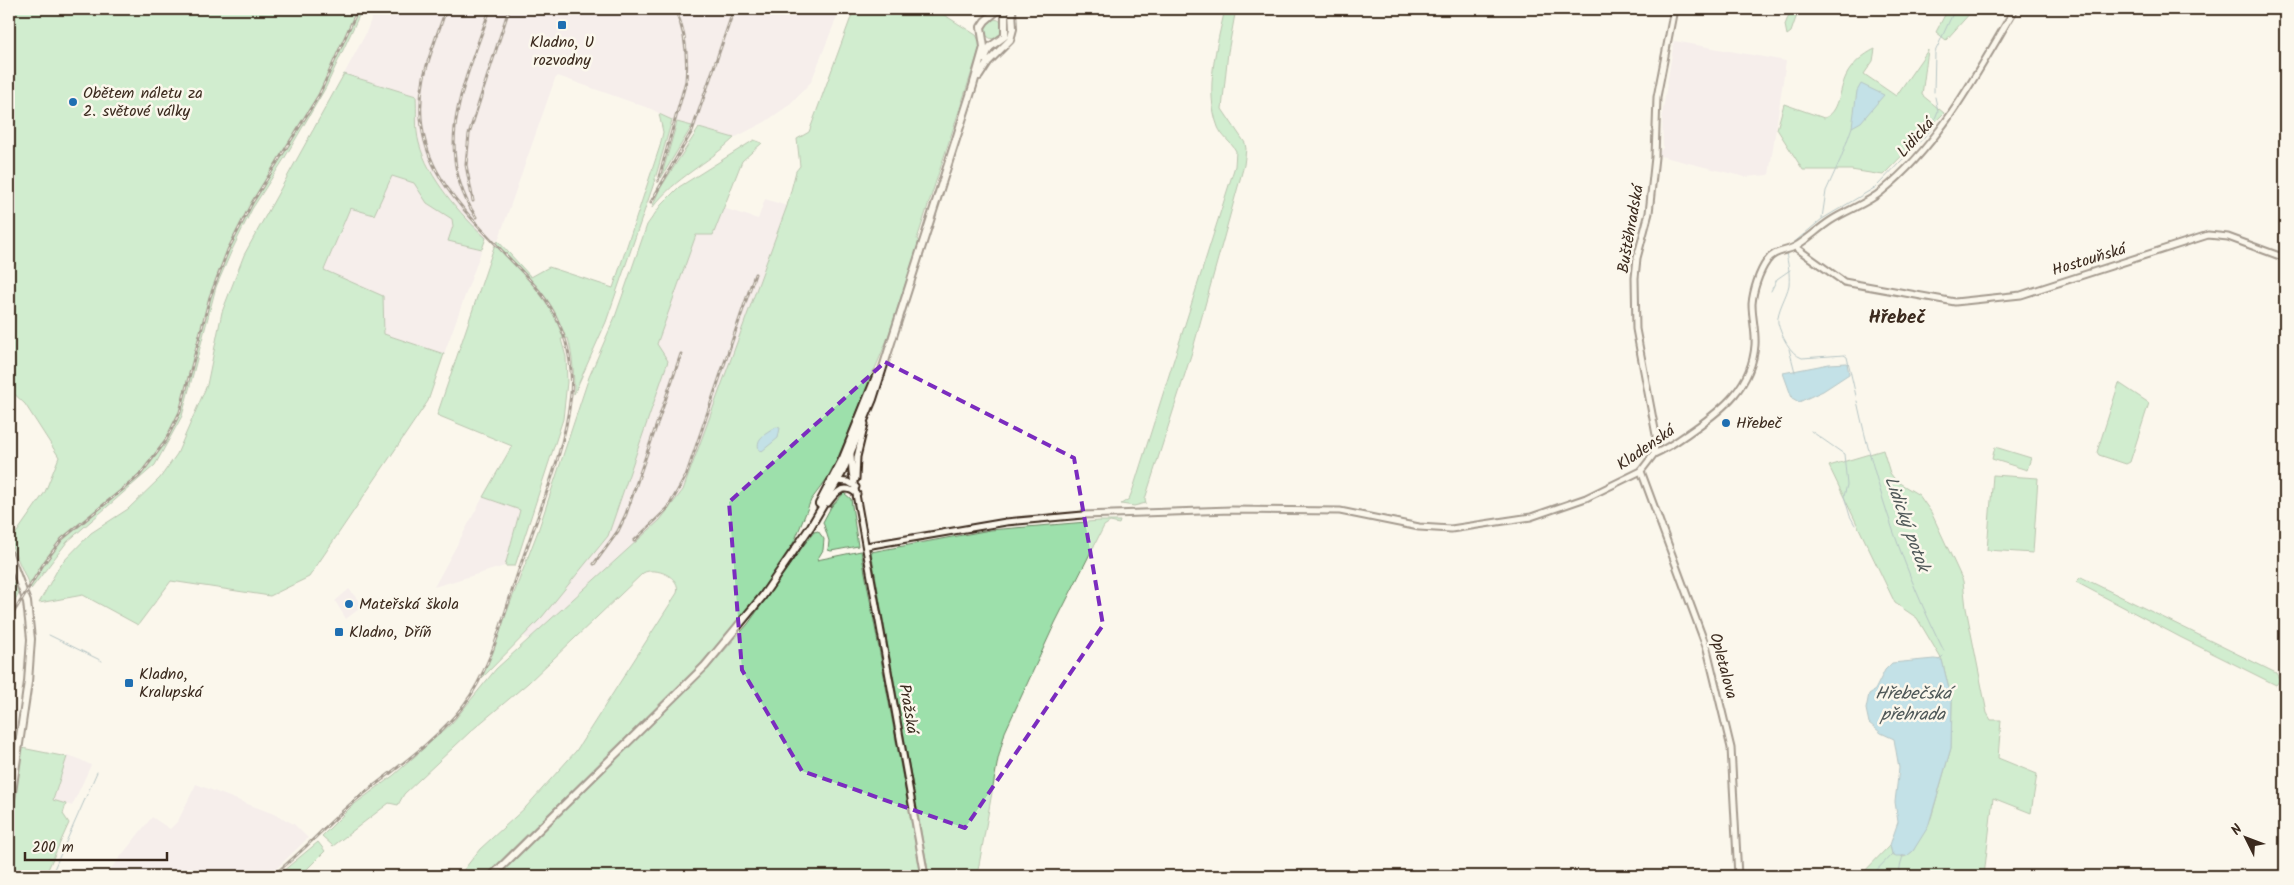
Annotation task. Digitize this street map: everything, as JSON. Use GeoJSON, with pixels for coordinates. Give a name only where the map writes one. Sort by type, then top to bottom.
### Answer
{"type":"FeatureCollection","features":[{"type":"Feature","properties":{"kind":"main road"},"geometry":{"type":"LineString","coordinates":[[492,876],[705,666],[762,598],[811,526],[851,453],[873,399],[982,56],[984,39],[981,27],[984,21],[990,18],[998,9]]}},
{"type":"Feature","properties":{"kind":"main road"},"geometry":{"type":"LineString","coordinates":[[973,86],[986,53],[1006,33],[1004,22],[1005,9]]}},
{"type":"Feature","properties":{"kind":"main road"},"geometry":{"type":"LineString","coordinates":[[973,86],[988,62],[1010,40],[1013,29],[1012,9]]}},
{"type":"Feature","properties":{"kind":"main road"},"geometry":{"type":"LineString","coordinates":[[990,18],[998,18],[1004,22]]}},
{"type":"Feature","properties":{"kind":"main road"},"geometry":{"type":"LineString","coordinates":[[984,39],[996,42]]}},
{"type":"Feature","properties":{"kind":"main road"},"geometry":{"type":"LineString","coordinates":[[799,543],[829,487],[892,341]]}},
{"type":"Feature","properties":{"kind":"main road"},"geometry":{"type":"LineString","coordinates":[[9,554],[27,602],[31,639],[28,682],[9,813]]}},
{"type":"Feature","properties":{"kind":"street","name":"Buštěhradská"},"geometry":{"type":"LineString","coordinates":[[1654,454],[1655,427],[1636,329],[1634,297],[1637,258],[1649,213],[1655,158],[1657,97],[1674,9]]}},
{"type":"Feature","properties":{"kind":"street","name":"Lidická"},"geometry":{"type":"LineString","coordinates":[[1795,247],[1828,222],[1882,192],[1936,137],[2015,9]]}},
{"type":"Feature","properties":{"kind":"street","name":"Hostouňská"},"geometry":{"type":"LineString","coordinates":[[1795,247],[1837,278],[1853,284],[1956,302],[2021,295],[2208,235],[2228,237],[2285,258]]}},
{"type":"Feature","properties":{"kind":"street","name":"Kladenská"},"geometry":{"type":"LineString","coordinates":[[866,546],[1006,522],[1084,515],[1211,511],[1340,511],[1420,527],[1451,529],[1531,517],[1586,498],[1641,471],[1654,454],[1670,446],[1730,402],[1753,361],[1755,324],[1752,304],[1764,266],[1774,254],[1795,247]]}},
{"type":"Feature","properties":{"kind":"street"},"geometry":{"type":"LineString","coordinates":[[856,488],[859,447],[873,399]]}},
{"type":"Feature","properties":{"kind":"street"},"geometry":{"type":"LineString","coordinates":[[856,488],[851,453],[858,422]]}},
{"type":"Feature","properties":{"kind":"street","name":"Opletalova"},"geometry":{"type":"LineString","coordinates":[[1641,471],[1707,649],[1731,748],[1738,876]]}},
{"type":"Feature","properties":{"kind":"street"},"geometry":{"type":"LineString","coordinates":[[829,487],[837,481],[848,482],[856,488]]}},
{"type":"Feature","properties":{"kind":"street"},"geometry":{"type":"LineString","coordinates":[[811,526],[838,491],[848,488],[857,494]]}},
{"type":"Feature","properties":{"kind":"street","name":"Pražská"},"geometry":{"type":"LineString","coordinates":[[856,488],[925,876]]}},
{"type":"Feature","properties":{"kind":"highlighted area"},"geometry":{"type":"Polygon","coordinates":[[[885,362],[1074,458],[1103,625],[965,828],[802,771],[742,670],[729,502],[885,362]]]}},
{"type":"Feature","properties":{"kind":"shaded area"},"geometry":{"type":"Polygon","coordinates":[[[375,9],[840,9],[811,82],[788,106],[765,122],[734,138],[672,120],[651,109],[558,76],[555,79],[498,241],[486,238],[464,219],[434,177],[418,143],[416,96],[344,74],[365,35],[375,9]]]}},
{"type":"Feature","properties":{"kind":"shaded area"},"geometry":{"type":"Polygon","coordinates":[[[1674,41],[1786,61],[1769,175],[1745,177],[1656,155],[1663,148],[1662,115],[1674,41]]]}},
{"type":"Feature","properties":{"kind":"shaded area"},"geometry":{"type":"Polygon","coordinates":[[[392,176],[414,183],[427,203],[452,219],[453,226],[448,241],[482,249],[444,354],[384,334],[324,271],[350,208],[374,215],[392,176]]]}},
{"type":"Feature","properties":{"kind":"shaded area"},"geometry":{"type":"Polygon","coordinates":[[[765,199],[787,206],[683,490],[660,520],[528,640],[524,636],[608,536],[657,344],[696,235],[713,235],[723,208],[758,219],[765,199]]]}},
{"type":"Feature","properties":{"kind":"shaded area"},"geometry":{"type":"Polygon","coordinates":[[[483,497],[521,510],[505,566],[434,587],[483,497]]]}},
{"type":"Feature","properties":{"kind":"shaded area","name":"Mateřská škola"},"geometry":{"type":"Polygon","coordinates":[[[349,589],[363,606],[346,619],[335,601],[349,589]]]}},
{"type":"Feature","properties":{"kind":"shaded area"},"geometry":{"type":"Polygon","coordinates":[[[9,655],[13,656],[13,697],[9,713],[9,655]]]}},
{"type":"Feature","properties":{"kind":"shaded area"},"geometry":{"type":"Polygon","coordinates":[[[67,755],[91,765],[72,806],[53,800],[67,755]]]}},
{"type":"Feature","properties":{"kind":"shaded area"},"geometry":{"type":"Polygon","coordinates":[[[196,784],[274,814],[294,824],[308,838],[271,874],[260,876],[105,876],[152,817],[170,829],[178,821],[196,784]]]}},
{"type":"Feature","properties":{"kind":"green space"},"geometry":{"type":"Polygon","coordinates":[[[9,9],[362,9],[326,87],[252,209],[232,250],[216,287],[182,416],[155,465],[67,542],[31,589],[10,542],[45,492],[59,457],[25,404],[9,389],[9,9]]]}},
{"type":"Feature","properties":{"kind":"green space"},"geometry":{"type":"Polygon","coordinates":[[[854,9],[935,9],[976,35],[981,44],[917,239],[919,242],[887,340],[832,472],[811,500],[795,540],[777,569],[741,618],[701,663],[485,876],[459,876],[480,849],[526,807],[576,751],[677,593],[675,582],[666,574],[654,571],[643,573],[528,683],[471,731],[404,794],[398,805],[389,803],[333,846],[322,836],[352,806],[394,775],[452,723],[496,669],[660,520],[683,490],[787,206],[796,171],[800,166],[797,139],[809,132],[854,9]]]}},
{"type":"Feature","properties":{"kind":"green space"},"geometry":{"type":"Polygon","coordinates":[[[1225,9],[1236,9],[1228,52],[1222,109],[1245,143],[1244,165],[1192,352],[1145,499],[1146,503],[1134,506],[1121,504],[1129,499],[1133,489],[1235,166],[1236,151],[1218,127],[1212,98],[1213,68],[1225,9]]]}},
{"type":"Feature","properties":{"kind":"green space"},"geometry":{"type":"Polygon","coordinates":[[[1791,9],[1799,9],[1791,32],[1787,35],[1785,25],[1791,9]]]}},
{"type":"Feature","properties":{"kind":"green space"},"geometry":{"type":"Polygon","coordinates":[[[1948,9],[1972,11],[1946,40],[1936,32],[1948,9]]]}},
{"type":"Feature","properties":{"kind":"green space"},"geometry":{"type":"Polygon","coordinates":[[[994,19],[1001,22],[1004,29],[1001,36],[994,39],[987,36],[984,29],[987,22],[994,19]]]}},
{"type":"Feature","properties":{"kind":"green space"},"geometry":{"type":"Polygon","coordinates":[[[1875,49],[1873,61],[1864,74],[1896,96],[1928,50],[1922,95],[1944,113],[1883,175],[1851,170],[1803,170],[1777,129],[1784,104],[1824,118],[1829,115],[1836,106],[1848,72],[1858,60],[1875,49]]]}},
{"type":"Feature","properties":{"kind":"green space"},"geometry":{"type":"Polygon","coordinates":[[[344,74],[416,96],[418,138],[423,156],[446,195],[486,238],[482,249],[448,241],[453,226],[452,219],[427,203],[414,183],[392,176],[374,215],[350,208],[324,270],[383,296],[384,334],[444,354],[428,401],[309,577],[270,596],[171,581],[138,625],[83,595],[39,603],[60,565],[91,533],[128,509],[160,478],[177,454],[207,385],[222,312],[244,255],[344,74]]]}},
{"type":"Feature","properties":{"kind":"green space"},"geometry":{"type":"Polygon","coordinates":[[[659,114],[672,120],[653,186],[606,322],[574,394],[570,345],[568,338],[561,339],[566,357],[567,382],[563,419],[515,566],[505,566],[520,510],[483,497],[512,446],[437,415],[494,247],[498,241],[531,277],[549,267],[613,288],[660,146],[663,132],[659,114]]]}},
{"type":"Feature","properties":{"kind":"green space"},"geometry":{"type":"Polygon","coordinates":[[[677,122],[692,126],[661,178],[677,122]]]}},
{"type":"Feature","properties":{"kind":"green space"},"geometry":{"type":"Polygon","coordinates":[[[699,128],[734,138],[671,187],[652,208],[659,190],[699,128]]]}},
{"type":"Feature","properties":{"kind":"green space"},"geometry":{"type":"Polygon","coordinates":[[[754,140],[762,143],[742,161],[713,235],[696,235],[657,344],[668,361],[608,536],[542,617],[481,679],[538,531],[589,377],[615,317],[647,225],[661,205],[679,187],[754,140]]]}},
{"type":"Feature","properties":{"kind":"green space"},"geometry":{"type":"Polygon","coordinates":[[[2119,383],[2149,403],[2130,462],[2126,464],[2099,455],[2097,452],[2119,383]]]}},
{"type":"Feature","properties":{"kind":"green space"},"geometry":{"type":"Polygon","coordinates":[[[1995,447],[2031,458],[2027,470],[1992,459],[1995,447]]]}},
{"type":"Feature","properties":{"kind":"green space"},"geometry":{"type":"Polygon","coordinates":[[[1883,450],[1890,473],[1896,481],[1919,495],[1931,512],[1963,581],[1966,608],[1987,713],[1991,720],[2001,720],[1998,758],[2037,774],[2031,813],[1993,798],[1984,876],[1860,876],[1890,845],[1892,853],[1904,857],[1913,851],[1931,818],[1951,748],[1952,702],[1942,660],[1917,618],[1895,603],[1829,466],[1883,450]]]}},
{"type":"Feature","properties":{"kind":"green space"},"geometry":{"type":"Polygon","coordinates":[[[1993,475],[2038,478],[2033,553],[1987,550],[1993,475]]]}},
{"type":"Feature","properties":{"kind":"green space"},"geometry":{"type":"Polygon","coordinates":[[[844,493],[851,499],[858,546],[831,551],[828,550],[829,541],[823,522],[831,507],[844,493]]]}},
{"type":"Feature","properties":{"kind":"green space"},"geometry":{"type":"Polygon","coordinates":[[[1120,521],[1119,524],[1110,522],[1104,526],[1055,623],[1005,732],[998,759],[977,876],[929,876],[871,552],[990,530],[1120,521]]]}},
{"type":"Feature","properties":{"kind":"green space"},"geometry":{"type":"Polygon","coordinates":[[[818,531],[824,539],[823,550],[817,560],[861,551],[921,876],[498,876],[708,669],[748,624],[803,546],[814,532],[818,531]]]}},
{"type":"Feature","properties":{"kind":"green space"},"geometry":{"type":"Polygon","coordinates":[[[2081,577],[2276,673],[2280,680],[2276,685],[2180,637],[2076,582],[2081,577]]]}},
{"type":"Feature","properties":{"kind":"green space"},"geometry":{"type":"Polygon","coordinates":[[[15,580],[20,592],[9,611],[9,590],[15,580]]]}},
{"type":"Feature","properties":{"kind":"green space"},"geometry":{"type":"Polygon","coordinates":[[[22,748],[67,757],[53,800],[66,804],[63,814],[69,823],[45,876],[9,876],[9,832],[22,748]]]}},
{"type":"Feature","properties":{"kind":"green space"},"geometry":{"type":"Polygon","coordinates":[[[318,842],[325,851],[300,876],[277,876],[318,842]]]}},
{"type":"Feature","properties":{"kind":"water"},"geometry":{"type":"Polygon","coordinates":[[[1861,84],[1884,95],[1861,122],[1852,127],[1857,91],[1861,84]]]}},
{"type":"Feature","properties":{"kind":"water"},"geometry":{"type":"Polygon","coordinates":[[[1847,363],[1849,374],[1823,391],[1799,402],[1792,398],[1783,373],[1829,364],[1847,363]]]}},
{"type":"Feature","properties":{"kind":"water"},"geometry":{"type":"Polygon","coordinates":[[[776,427],[780,428],[778,438],[762,451],[759,450],[760,439],[776,427]]]}},
{"type":"Feature","properties":{"kind":"water","name":"Hřebečská přehrada"},"geometry":{"type":"Polygon","coordinates":[[[1942,660],[1952,702],[1951,748],[1928,827],[1913,851],[1907,856],[1896,856],[1892,854],[1890,845],[1898,822],[1895,802],[1899,768],[1894,739],[1881,733],[1869,723],[1866,709],[1869,694],[1875,690],[1885,670],[1892,663],[1942,660]]]}},
{"type":"Feature","properties":{"kind":"waterway","name":"Lidický potok"},"geometry":{"type":"LineString","coordinates":[[1934,92],[1935,52],[1955,9]]}},
{"type":"Feature","properties":{"kind":"waterway","name":"Lidický potok"},"geometry":{"type":"LineString","coordinates":[[1791,245],[1822,219],[1876,187],[1930,131],[1938,111],[1935,97]]}},
{"type":"Feature","properties":{"kind":"waterway"},"geometry":{"type":"LineString","coordinates":[[1822,218],[1826,191],[1852,127]]}},
{"type":"Feature","properties":{"kind":"waterway","name":"Lidický potok"},"geometry":{"type":"LineString","coordinates":[[1786,253],[1789,285],[1780,309],[1779,328],[1790,348],[1802,358],[1844,355],[1847,357],[1856,396]]}},
{"type":"Feature","properties":{"kind":"waterway"},"geometry":{"type":"LineString","coordinates":[[1771,291],[1777,279],[1790,270]]}},
{"type":"Feature","properties":{"kind":"waterway"},"geometry":{"type":"LineString","coordinates":[[1789,349],[1795,372]]}},
{"type":"Feature","properties":{"kind":"waterway","name":"Lidický potok"},"geometry":{"type":"LineString","coordinates":[[1857,401],[1882,498],[1916,591],[1944,651]]}},
{"type":"Feature","properties":{"kind":"waterway"},"geometry":{"type":"LineString","coordinates":[[1811,431],[1844,454],[1847,485],[1844,496],[1855,525]]}},
{"type":"Feature","properties":{"kind":"waterway"},"geometry":{"type":"LineString","coordinates":[[49,635],[102,661]]}},
{"type":"Feature","properties":{"kind":"waterway","name":"Lidický potok"},"geometry":{"type":"LineString","coordinates":[[1939,660],[1943,656]]}},
{"type":"Feature","properties":{"kind":"waterway"},"geometry":{"type":"LineString","coordinates":[[51,876],[97,772]]}},
{"type":"Feature","properties":{"kind":"waterway"},"geometry":{"type":"LineString","coordinates":[[1871,876],[1893,853]]}},
{"type":"Feature","properties":{"kind":"waterway","name":"Lidický potok"},"geometry":{"type":"LineString","coordinates":[[1898,876],[1903,855]]}},
{"type":"Feature","properties":{"kind":"railway"},"geometry":{"type":"LineString","coordinates":[[9,620],[44,563],[62,539],[139,476],[165,442],[180,412],[210,297],[228,250],[252,203],[319,95],[358,9]]}},
{"type":"Feature","properties":{"kind":"railway"},"geometry":{"type":"LineString","coordinates":[[272,876],[293,859],[352,803],[425,745],[452,719],[474,690],[497,638],[550,482],[568,416],[571,394],[571,367],[568,349],[549,304],[536,287],[454,197],[429,155],[423,132],[421,106],[424,77],[446,9]]}},
{"type":"Feature","properties":{"kind":"railway"},"geometry":{"type":"LineString","coordinates":[[476,217],[462,191],[456,165],[454,139],[463,87],[490,9]]}},
{"type":"Feature","properties":{"kind":"railway"},"geometry":{"type":"LineString","coordinates":[[473,201],[466,165],[469,134],[509,9]]}},
{"type":"Feature","properties":{"kind":"railway"},"geometry":{"type":"LineString","coordinates":[[658,181],[686,81],[687,62],[685,44],[682,26],[675,9]]}},
{"type":"Feature","properties":{"kind":"railway"},"geometry":{"type":"LineString","coordinates":[[651,202],[692,131],[734,9]]}},
{"type":"Feature","properties":{"kind":"railway"},"geometry":{"type":"LineString","coordinates":[[634,541],[668,508],[686,476],[755,274]]}},
{"type":"Feature","properties":{"kind":"railway"},"geometry":{"type":"LineString","coordinates":[[594,564],[618,531],[626,514],[681,354]]}},
{"type":"Feature","properties":{"kind":"place","name":"Kladno, U rozvodny"},"geometry":{"type":"Point","coordinates":[562,25]}},
{"type":"Feature","properties":{"kind":"place","name":"Obětem náletu za 2. světové války"},"geometry":{"type":"Point","coordinates":[73,102]}},
{"type":"Feature","properties":{"kind":"place","name":"Hřebeč"},"geometry":{"type":"Point","coordinates":[1726,423]}},
{"type":"Feature","properties":{"kind":"place","name":"Mateřská škola"},"geometry":{"type":"Point","coordinates":[349,604]}},
{"type":"Feature","properties":{"kind":"place","name":"Kladno, Dříň"},"geometry":{"type":"Point","coordinates":[339,632]}},
{"type":"Feature","properties":{"kind":"place","name":"Kladno, Kralupská"},"geometry":{"type":"Point","coordinates":[129,683]}},
{"type":"Feature","properties":{"kind":"district","name":"Hřebeč"},"geometry":{"type":"Point","coordinates":[1897,318]}}]}
